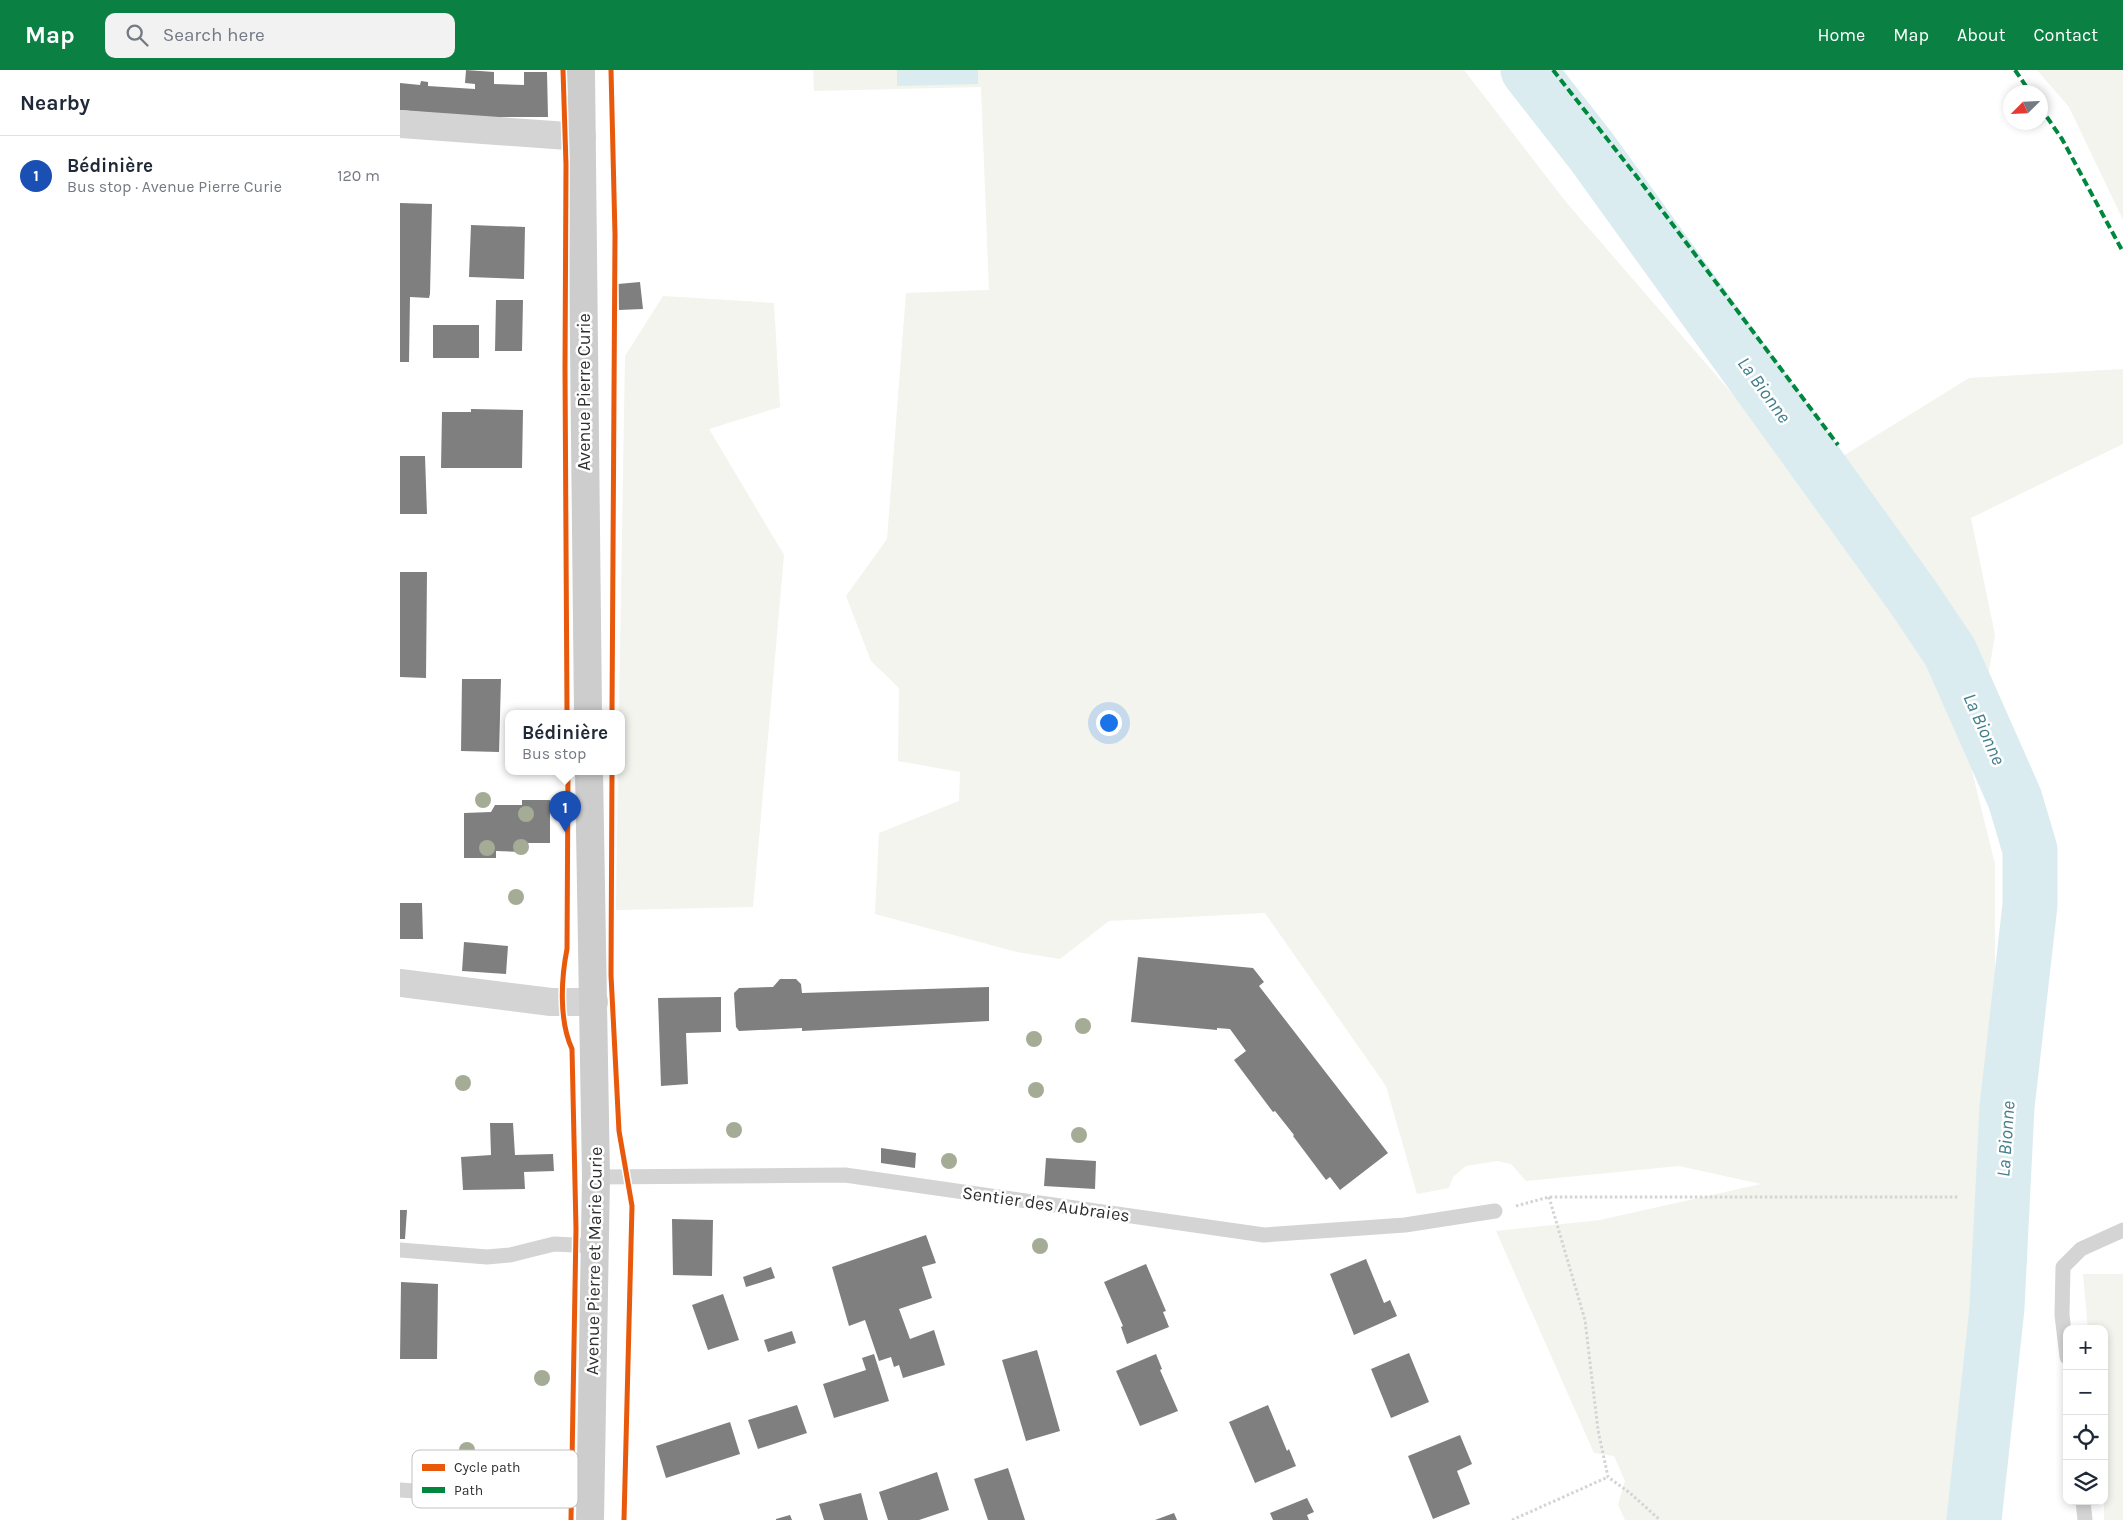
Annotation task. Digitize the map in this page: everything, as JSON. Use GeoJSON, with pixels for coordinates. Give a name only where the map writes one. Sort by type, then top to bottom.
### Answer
{"type":"FeatureCollection","features":[{"type":"Feature","properties":{"kind":"main road","name":"Avenue Pierre Curie"},"geometry":{"type":"LineString","coordinates":[[581,70],[588,710]]}},
{"type":"Feature","properties":{"kind":"main road"},"geometry":{"type":"LineString","coordinates":[[590,775],[594,1002]]}},
{"type":"Feature","properties":{"kind":"main road","name":"Avenue Pierre et Marie Curie"},"geometry":{"type":"LineString","coordinates":[[590,1509],[596,1178],[594,1002]]}},
{"type":"Feature","properties":{"kind":"street"},"geometry":{"type":"LineString","coordinates":[[400,124],[582,137]]}},
{"type":"Feature","properties":{"kind":"street"},"geometry":{"type":"LineString","coordinates":[[400,983],[552,1002],[594,1002]]}},
{"type":"Feature","properties":{"kind":"lane","name":"Sentier des Aubraies"},"geometry":{"type":"LineString","coordinates":[[596,1178],[844,1175],[1264,1235],[1405,1225],[1495,1211]]}},
{"type":"Feature","properties":{"kind":"lane"},"geometry":{"type":"LineString","coordinates":[[2063,1325],[2063,1267],[2081,1249],[2123,1230]]}},
{"type":"Feature","properties":{"kind":"lane"},"geometry":{"type":"LineString","coordinates":[[400,1250],[487,1257],[510,1255],[554,1244],[595,1246]]}},
{"type":"Feature","properties":{"kind":"lane"},"geometry":{"type":"LineString","coordinates":[[2084,1505],[2086,1520]]}},
{"type":"Feature","properties":{"kind":"path"},"geometry":{"type":"LineString","coordinates":[[1495,1211],[1549,1197],[1959,1197]]}},
{"type":"Feature","properties":{"kind":"path"},"geometry":{"type":"LineString","coordinates":[[1549,1197],[1585,1320],[1598,1430],[1608,1478],[1630,1492],[1660,1520]]}},
{"type":"Feature","properties":{"kind":"path"},"geometry":{"type":"LineString","coordinates":[[1512,1520],[1608,1478]]}},
{"type":"Feature","properties":{"kind":"shaded area"},"geometry":{"type":"Polygon","coordinates":[[[813,70],[1464,70],[1566,202],[1806,479],[1969,378],[2123,369],[2123,444],[1971,518],[1995,635],[1972,771],[1995,864],[1995,1004],[1983,1137],[2003,1133],[1998,1331],[1985,1520],[1625,1520],[1618,1505],[1625,1481],[1614,1456],[1594,1453],[1496,1231],[1600,1220],[1761,1184],[1679,1166],[1526,1181],[1511,1164],[1497,1161],[1466,1166],[1453,1177],[1449,1188],[1417,1194],[1386,1086],[1265,913],[1109,921],[1060,959],[1017,952],[875,914],[879,833],[959,801],[960,772],[898,761],[899,688],[871,661],[846,596],[887,539],[906,293],[989,290],[981,87],[814,91],[813,70]]]}},
{"type":"Feature","properties":{"kind":"shaded area"},"geometry":{"type":"Polygon","coordinates":[[[897,70],[978,70],[978,84],[897,86],[897,70]]]}},
{"type":"Feature","properties":{"kind":"shaded area"},"geometry":{"type":"Polygon","coordinates":[[[2037,70],[2123,70],[2123,220],[2069,107],[2037,70]]]}},
{"type":"Feature","properties":{"kind":"shaded area"},"geometry":{"type":"Polygon","coordinates":[[[663,296],[774,303],[780,407],[709,429],[784,555],[753,907],[616,910],[618,775],[625,775],[625,710],[619,710],[625,356],[663,296]]]}},
{"type":"Feature","properties":{"kind":"shaded area"},"geometry":{"type":"Polygon","coordinates":[[[2083,1274],[2123,1274],[2123,1520],[2104,1520],[2104,1505],[2108,1505],[2108,1325],[2088,1325],[2083,1274]]]}},
{"type":"Feature","properties":{"kind":"building"},"geometry":{"type":"Polygon","coordinates":[[[466,70],[494,72],[494,84],[524,85],[524,72],[547,72],[548,117],[474,117],[400,110],[400,83],[420,85],[421,81],[428,82],[428,86],[475,89],[475,84],[465,83],[466,70]]]}},
{"type":"Feature","properties":{"kind":"building"},"geometry":{"type":"Polygon","coordinates":[[[400,203],[432,204],[430,294],[429,298],[410,297],[409,362],[400,362],[400,203]]]}},
{"type":"Feature","properties":{"kind":"building"},"geometry":{"type":"Polygon","coordinates":[[[471,225],[525,227],[524,279],[469,277],[471,225]]]}},
{"type":"Feature","properties":{"kind":"building"},"geometry":{"type":"Polygon","coordinates":[[[640,282],[643,309],[619,310],[618,284],[640,282]]]}},
{"type":"Feature","properties":{"kind":"building"},"geometry":{"type":"Polygon","coordinates":[[[496,300],[523,300],[522,351],[495,351],[496,300]]]}},
{"type":"Feature","properties":{"kind":"building"},"geometry":{"type":"Polygon","coordinates":[[[433,325],[479,325],[479,358],[433,358],[433,325]]]}},
{"type":"Feature","properties":{"kind":"building"},"geometry":{"type":"Polygon","coordinates":[[[471,409],[523,410],[522,468],[441,468],[442,412],[471,412],[471,409]]]}},
{"type":"Feature","properties":{"kind":"building"},"geometry":{"type":"Polygon","coordinates":[[[400,456],[425,456],[427,514],[400,514],[400,456]]]}},
{"type":"Feature","properties":{"kind":"building"},"geometry":{"type":"Polygon","coordinates":[[[400,572],[427,572],[426,678],[400,677],[400,572]]]}},
{"type":"Feature","properties":{"kind":"building"},"geometry":{"type":"Polygon","coordinates":[[[462,679],[501,679],[499,752],[461,751],[462,679]]]}},
{"type":"Feature","properties":{"kind":"building"},"geometry":{"type":"Polygon","coordinates":[[[522,800],[550,800],[550,843],[523,843],[523,852],[496,851],[496,858],[464,858],[464,813],[491,812],[495,805],[522,805],[522,800]]]}},
{"type":"Feature","properties":{"kind":"building"},"geometry":{"type":"Polygon","coordinates":[[[400,903],[422,903],[423,939],[400,939],[400,903]]]}},
{"type":"Feature","properties":{"kind":"building"},"geometry":{"type":"Polygon","coordinates":[[[464,942],[508,946],[506,974],[462,971],[464,942]]]}},
{"type":"Feature","properties":{"kind":"building"},"geometry":{"type":"Polygon","coordinates":[[[1138,957],[1253,968],[1264,982],[1259,986],[1388,1153],[1340,1190],[1330,1177],[1326,1180],[1294,1135],[1275,1111],[1273,1112],[1234,1060],[1246,1051],[1230,1029],[1217,1028],[1217,1030],[1131,1022],[1138,957]]]}},
{"type":"Feature","properties":{"kind":"building"},"geometry":{"type":"Polygon","coordinates":[[[780,979],[796,979],[801,984],[802,993],[989,987],[989,1021],[802,1031],[802,1028],[739,1031],[736,1027],[734,993],[739,988],[773,987],[780,979]]]}},
{"type":"Feature","properties":{"kind":"building"},"geometry":{"type":"Polygon","coordinates":[[[721,997],[721,1032],[686,1033],[688,1084],[661,1086],[658,998],[721,997]]]}},
{"type":"Feature","properties":{"kind":"building"},"geometry":{"type":"Polygon","coordinates":[[[490,1123],[513,1123],[515,1155],[553,1154],[554,1171],[524,1172],[525,1189],[463,1190],[461,1157],[491,1155],[490,1123]]]}},
{"type":"Feature","properties":{"kind":"building"},"geometry":{"type":"Polygon","coordinates":[[[881,1148],[916,1153],[915,1168],[881,1163],[881,1148]]]}},
{"type":"Feature","properties":{"kind":"building"},"geometry":{"type":"Polygon","coordinates":[[[1046,1158],[1096,1161],[1095,1189],[1044,1186],[1046,1158]]]}},
{"type":"Feature","properties":{"kind":"building"},"geometry":{"type":"Polygon","coordinates":[[[400,1210],[407,1210],[405,1239],[400,1239],[400,1210]]]}},
{"type":"Feature","properties":{"kind":"building"},"geometry":{"type":"Polygon","coordinates":[[[672,1219],[713,1220],[712,1276],[673,1275],[672,1219]]]}},
{"type":"Feature","properties":{"kind":"building"},"geometry":{"type":"Polygon","coordinates":[[[926,1235],[936,1263],[922,1267],[932,1298],[899,1309],[910,1339],[934,1330],[945,1365],[903,1378],[899,1365],[894,1367],[891,1357],[879,1361],[865,1320],[849,1326],[832,1267],[926,1235]]]}},
{"type":"Feature","properties":{"kind":"building"},"geometry":{"type":"Polygon","coordinates":[[[1366,1259],[1384,1303],[1390,1300],[1397,1316],[1354,1335],[1330,1274],[1366,1259]]]}},
{"type":"Feature","properties":{"kind":"building"},"geometry":{"type":"Polygon","coordinates":[[[1146,1264],[1166,1311],[1163,1312],[1169,1327],[1127,1344],[1121,1327],[1123,1326],[1104,1282],[1146,1264]]]}},
{"type":"Feature","properties":{"kind":"building"},"geometry":{"type":"Polygon","coordinates":[[[771,1267],[775,1278],[746,1287],[743,1277],[771,1267]]]}},
{"type":"Feature","properties":{"kind":"building"},"geometry":{"type":"Polygon","coordinates":[[[401,1282],[438,1284],[437,1359],[400,1359],[401,1282]]]}},
{"type":"Feature","properties":{"kind":"building"},"geometry":{"type":"Polygon","coordinates":[[[723,1294],[739,1340],[708,1350],[692,1305],[723,1294]]]}},
{"type":"Feature","properties":{"kind":"building"},"geometry":{"type":"Polygon","coordinates":[[[792,1331],[796,1343],[768,1352],[764,1340],[792,1331]]]}},
{"type":"Feature","properties":{"kind":"building"},"geometry":{"type":"Polygon","coordinates":[[[1037,1350],[1060,1431],[1026,1441],[1002,1360],[1037,1350]]]}},
{"type":"Feature","properties":{"kind":"building"},"geometry":{"type":"Polygon","coordinates":[[[1409,1353],[1429,1402],[1391,1418],[1371,1369],[1409,1353]]]}},
{"type":"Feature","properties":{"kind":"building"},"geometry":{"type":"Polygon","coordinates":[[[874,1354],[889,1401],[834,1418],[823,1384],[866,1370],[862,1358],[874,1354]]]}},
{"type":"Feature","properties":{"kind":"building"},"geometry":{"type":"Polygon","coordinates":[[[1156,1354],[1162,1369],[1160,1370],[1178,1411],[1140,1426],[1116,1371],[1156,1354]]]}},
{"type":"Feature","properties":{"kind":"building"},"geometry":{"type":"Polygon","coordinates":[[[797,1405],[807,1433],[758,1449],[748,1420],[797,1405]]]}},
{"type":"Feature","properties":{"kind":"building"},"geometry":{"type":"Polygon","coordinates":[[[1268,1405],[1287,1451],[1289,1449],[1296,1466],[1255,1483],[1229,1422],[1268,1405]]]}},
{"type":"Feature","properties":{"kind":"building"},"geometry":{"type":"Polygon","coordinates":[[[730,1422],[740,1454],[666,1478],[656,1446],[730,1422]]]}},
{"type":"Feature","properties":{"kind":"building"},"geometry":{"type":"Polygon","coordinates":[[[1460,1435],[1472,1464],[1457,1471],[1470,1504],[1433,1519],[1408,1456],[1460,1435]]]}},
{"type":"Feature","properties":{"kind":"building"},"geometry":{"type":"Polygon","coordinates":[[[1008,1468],[1025,1520],[988,1520],[974,1479],[1008,1468]]]}},
{"type":"Feature","properties":{"kind":"building"},"geometry":{"type":"Polygon","coordinates":[[[937,1472],[949,1510],[919,1520],[888,1520],[879,1492],[937,1472]]]}},
{"type":"Feature","properties":{"kind":"building"},"geometry":{"type":"Polygon","coordinates":[[[861,1493],[868,1520],[824,1520],[819,1504],[861,1493]]]}},
{"type":"Feature","properties":{"kind":"building"},"geometry":{"type":"Polygon","coordinates":[[[1307,1498],[1314,1512],[1307,1515],[1309,1520],[1273,1520],[1270,1513],[1307,1498]]]}},
{"type":"Feature","properties":{"kind":"building"},"geometry":{"type":"Polygon","coordinates":[[[1174,1513],[1177,1520],[1155,1520],[1174,1513]]]}},
{"type":"Feature","properties":{"kind":"building"},"geometry":{"type":"Polygon","coordinates":[[[790,1515],[792,1520],[776,1520],[776,1519],[790,1515]]]}},
{"type":"Feature","properties":{"kind":"waterway","name":"La Bionne"},"geometry":{"type":"LineString","coordinates":[[1528,70],[1592,152],[1913,597],[1950,652],[2015,799],[2030,850],[2030,905],[2007,1107],[1997,1308],[1974,1520]]}},
{"type":"Feature","properties":{"kind":"marked path"},"geometry":{"type":"LineString","coordinates":[[1553,70],[1637,177],[1838,445]]}},
{"type":"Feature","properties":{"kind":"marked path"},"geometry":{"type":"LineString","coordinates":[[2015,70],[2025,85]]}},
{"type":"Feature","properties":{"kind":"marked path"},"geometry":{"type":"LineString","coordinates":[[2048,119],[2062,139],[2123,252]]}},
{"type":"Feature","properties":{"kind":"cycle path"},"geometry":{"type":"LineString","coordinates":[[563,70],[566,165],[567,710]]}},
{"type":"Feature","properties":{"kind":"cycle path"},"geometry":{"type":"LineString","coordinates":[[611,70],[615,235],[612,710]]}},
{"type":"Feature","properties":{"kind":"cycle path"},"geometry":{"type":"LineString","coordinates":[[568,775],[567,949],[563,973],[562,1000],[565,1026],[572,1049],[576,1229],[572,1450]]}},
{"type":"Feature","properties":{"kind":"cycle path"},"geometry":{"type":"LineString","coordinates":[[612,775],[611,975],[619,1131],[632,1206],[624,1520]]}},
{"type":"Feature","properties":{"kind":"cycle path"},"geometry":{"type":"LineString","coordinates":[[571,1508],[571,1520]]}},
{"type":"Feature","properties":{"kind":"place","name":"Bédinière"},"geometry":{"type":"Point","coordinates":[565,832]}}]}
